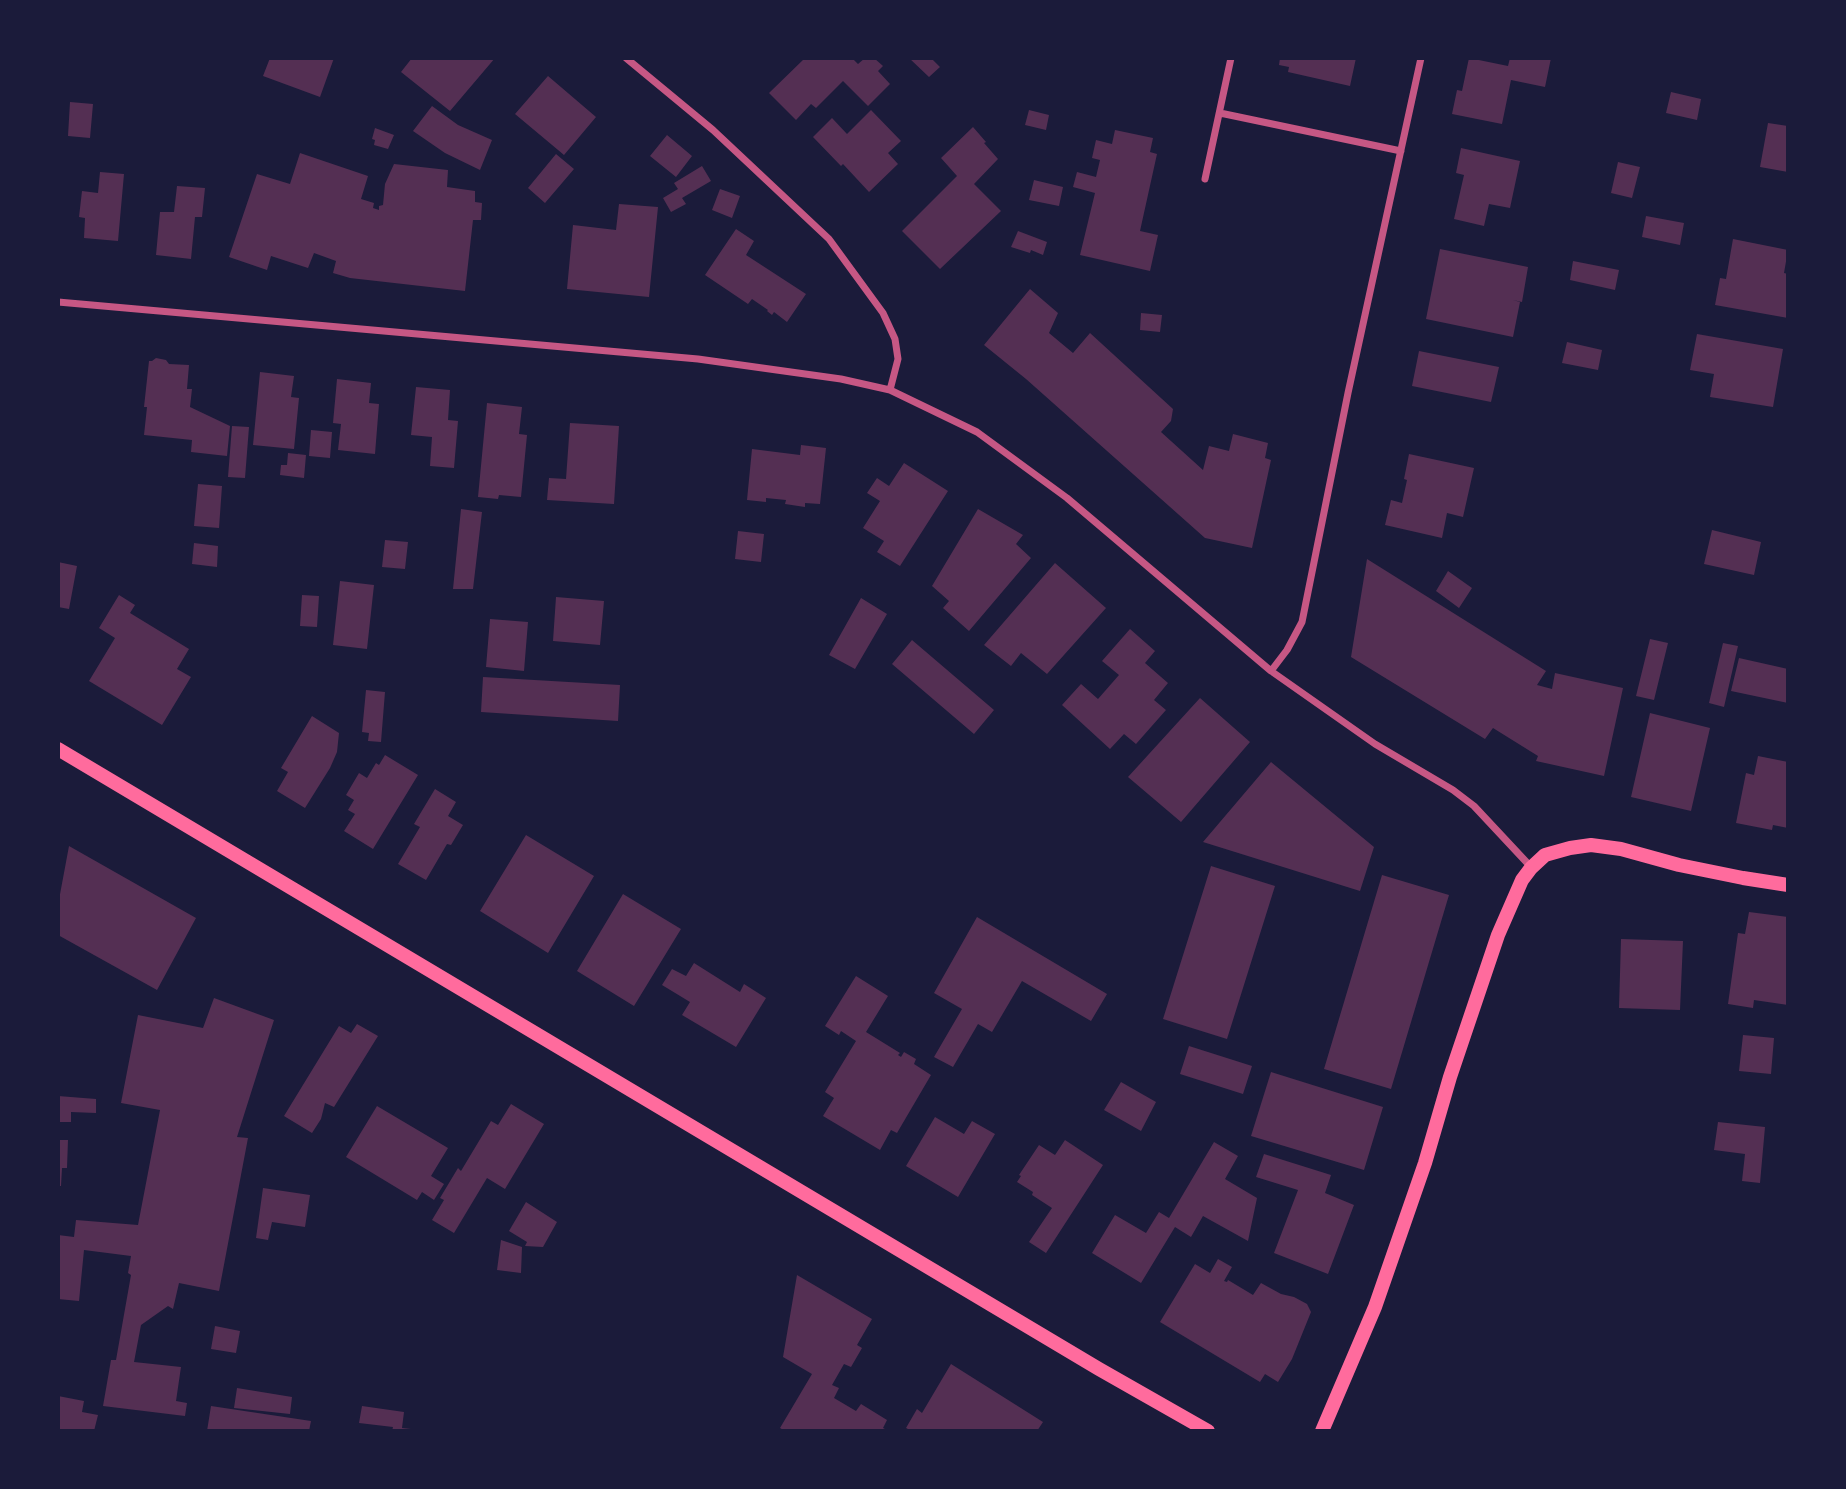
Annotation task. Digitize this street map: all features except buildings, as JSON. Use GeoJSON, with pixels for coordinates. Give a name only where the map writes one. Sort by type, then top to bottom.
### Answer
{"type":"FeatureCollection","features":[{"type":"Feature","properties":{"kind":"main road"},"geometry":{"type":"LineString","coordinates":[[58,749],[1075,1355],[1208,1431]]}},
{"type":"Feature","properties":{"kind":"main road"},"geometry":{"type":"LineString","coordinates":[[1322,1431],[1376,1307],[1498,935],[1522,880],[1531,868],[1545,855],[1591,845],[1788,885]]}},
{"type":"Feature","properties":{"kind":"street"},"geometry":{"type":"LineString","coordinates":[[626,58],[713,130],[829,239],[883,313],[895,339],[898,359],[890,390]]}},
{"type":"Feature","properties":{"kind":"street"},"geometry":{"type":"LineString","coordinates":[[1205,179],[1231,58]]}},
{"type":"Feature","properties":{"kind":"street"},"geometry":{"type":"LineString","coordinates":[[1270,671],[1287,650],[1302,622],[1351,379],[1421,58]]}},
{"type":"Feature","properties":{"kind":"street"},"geometry":{"type":"LineString","coordinates":[[1220,113],[1401,151]]}},
{"type":"Feature","properties":{"kind":"street"},"geometry":{"type":"LineString","coordinates":[[58,302],[698,359],[841,379],[890,390],[977,432],[1067,498],[1270,671],[1375,744],[1474,806],[1531,868]]}}]}
